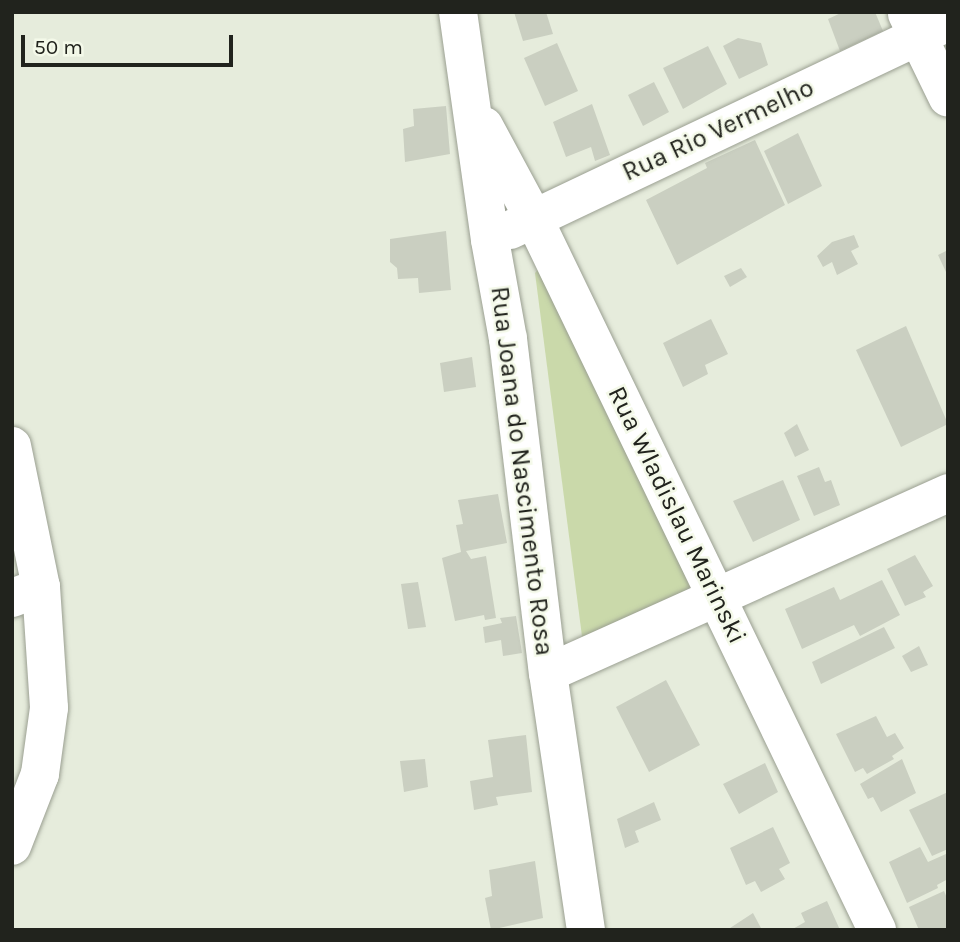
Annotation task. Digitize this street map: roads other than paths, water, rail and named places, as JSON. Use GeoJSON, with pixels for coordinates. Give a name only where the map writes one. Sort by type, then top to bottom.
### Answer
{"type":"FeatureCollection","features":[{"type":"Feature","properties":{"kind":"street","name":"Rua Joana do Nascimento Rosa"},"geometry":{"type":"LineString","coordinates":[[458,12],[490,240],[508,339],[548,673],[586,930]]}},
{"type":"Feature","properties":{"kind":"street"},"geometry":{"type":"LineString","coordinates":[[923,23],[948,99]]}},
{"type":"Feature","properties":{"kind":"street","name":"Rua Rio Vermelho"},"geometry":{"type":"LineString","coordinates":[[490,240],[923,23]]}},
{"type":"Feature","properties":{"kind":"street","name":"Rua Wladislau Marinski"},"geometry":{"type":"LineString","coordinates":[[472,102],[533,217],[877,930]]}},
{"type":"Feature","properties":{"kind":"street"},"geometry":{"type":"LineString","coordinates":[[12,446],[27,592],[48,708],[40,774],[12,846]]}},
{"type":"Feature","properties":{"kind":"street"},"geometry":{"type":"LineString","coordinates":[[548,673],[948,494]]}}]}
